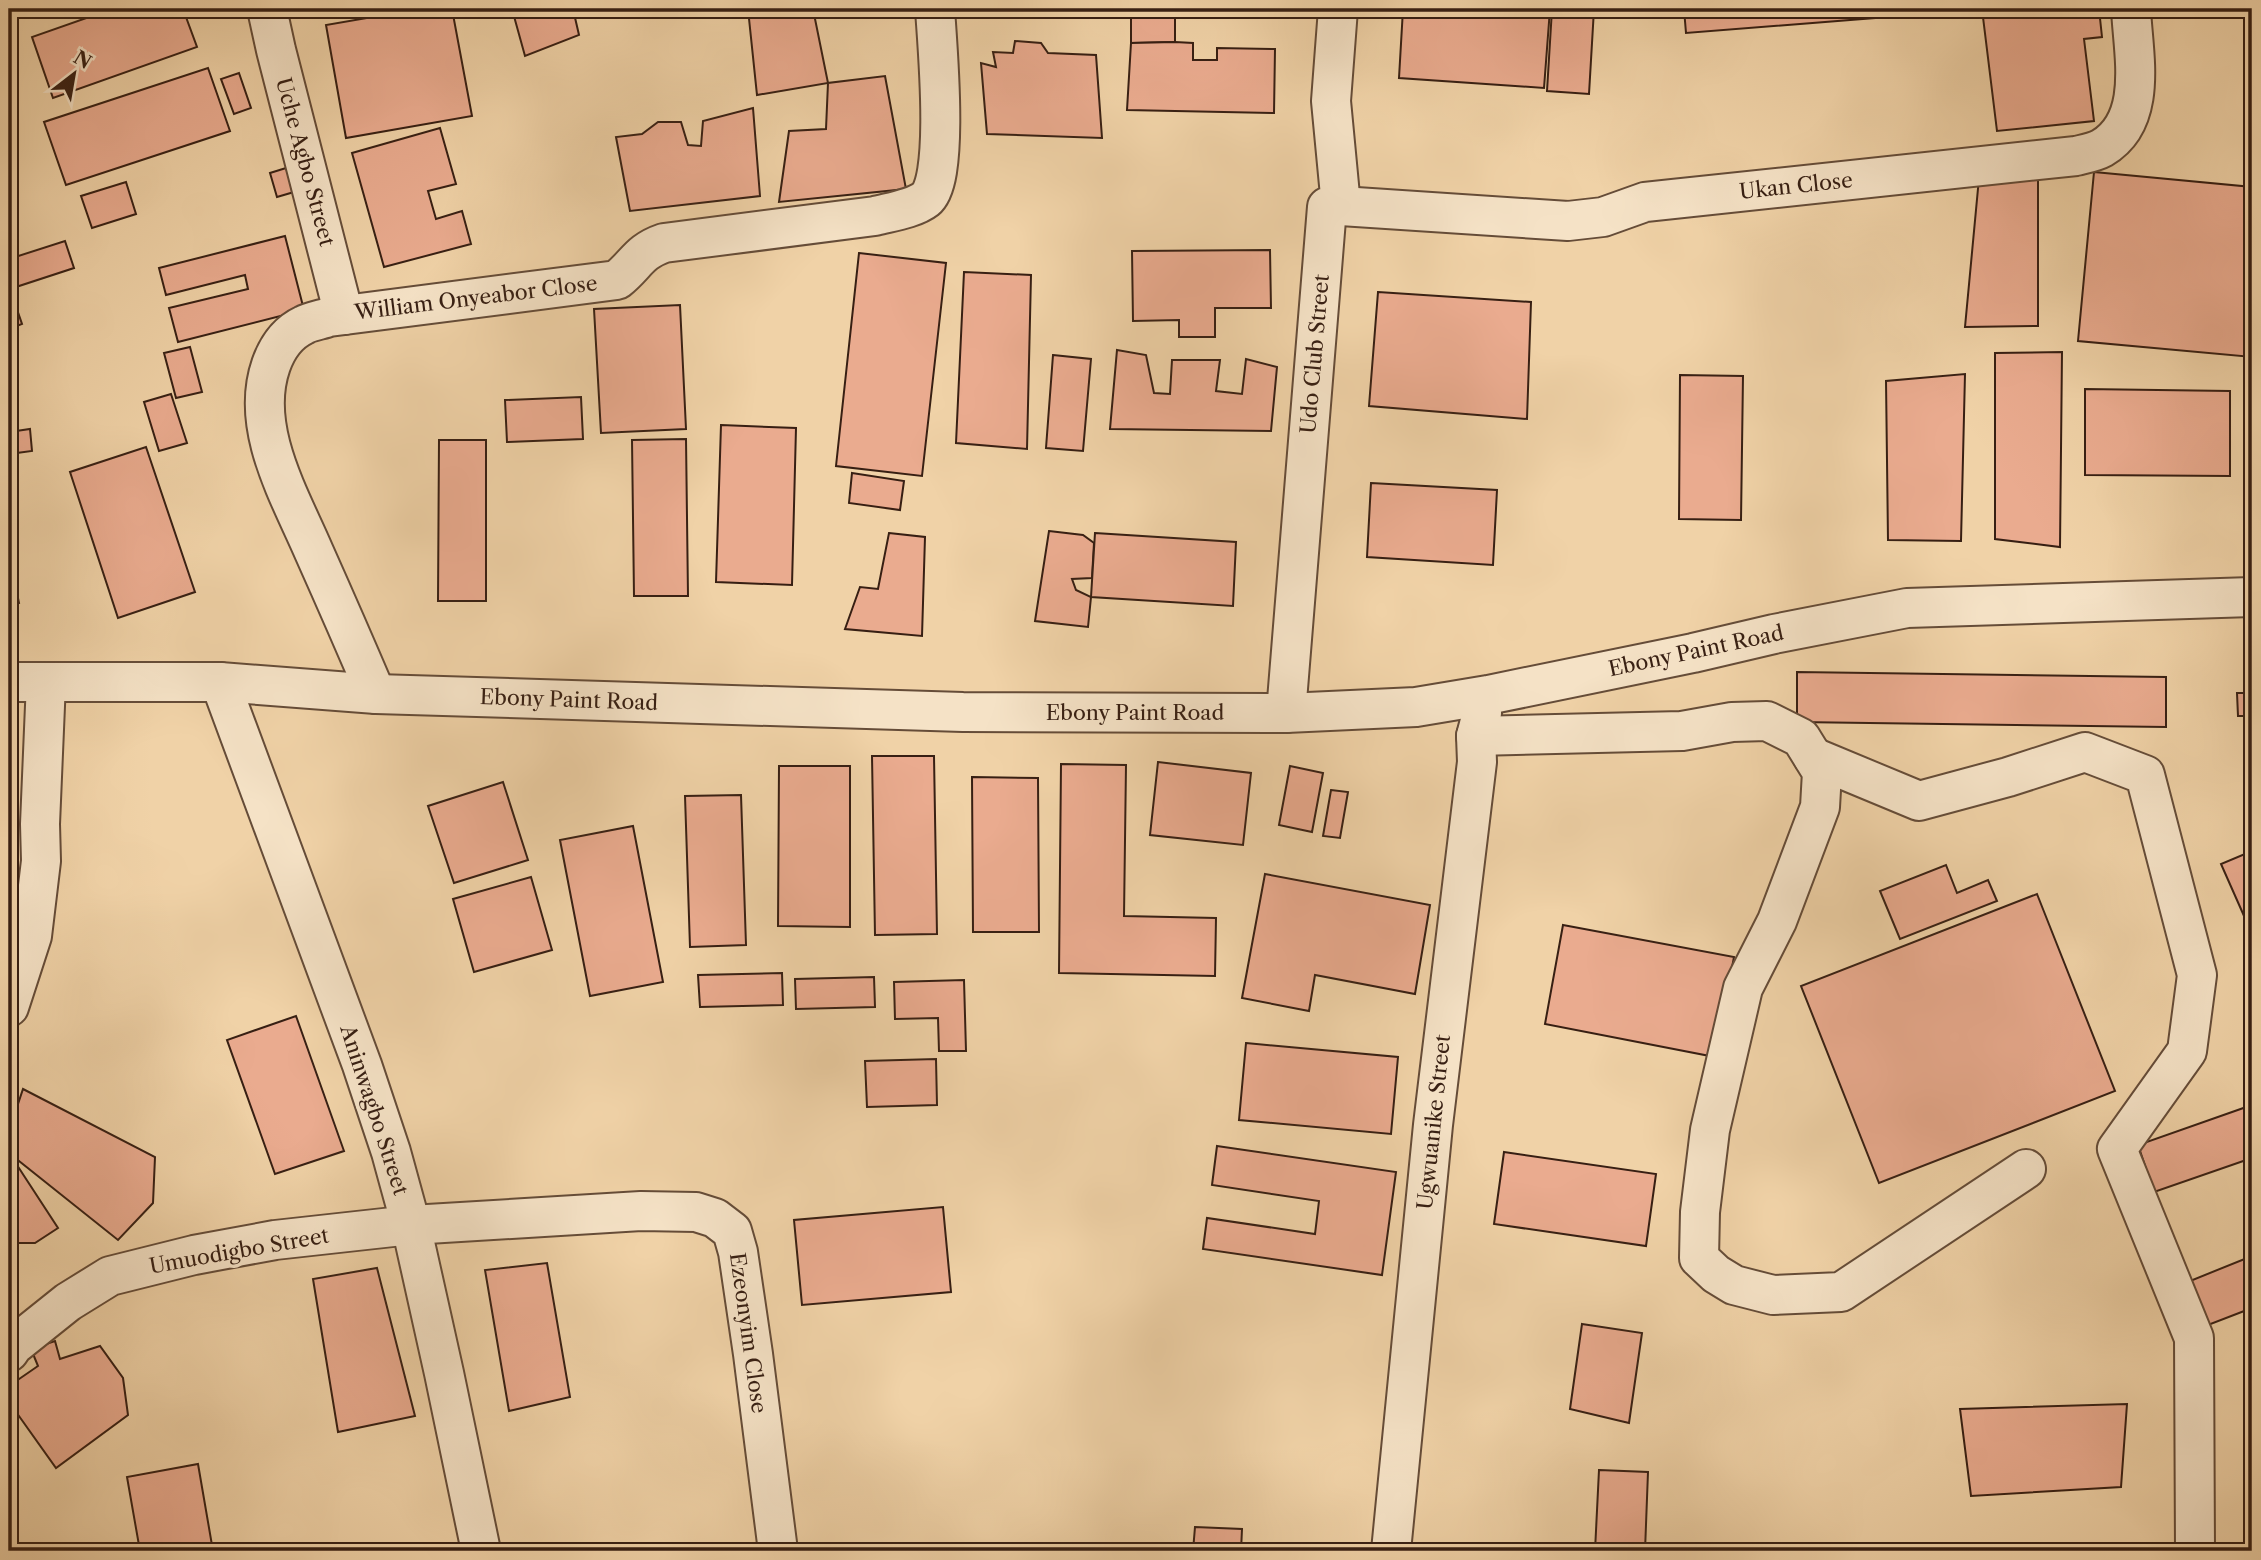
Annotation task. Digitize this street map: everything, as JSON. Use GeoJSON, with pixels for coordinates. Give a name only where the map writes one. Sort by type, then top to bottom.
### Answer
{"type":"FeatureCollection","features":[{"type":"Feature","properties":{"kind":"street","name":"Uche Agbo Street"},"geometry":{"type":"LineString","coordinates":[[267,9],[344,315]]}},
{"type":"Feature","properties":{"kind":"street","name":"William Onyeabor Close"},"geometry":{"type":"LineString","coordinates":[[376,694],[282,478],[269,437],[264,405],[265,383],[276,352],[285,339],[303,325],[344,315],[617,280],[628,272],[642,254],[664,243],[875,216],[926,199],[937,178],[940,134],[936,9]]}},
{"type":"Feature","properties":{"kind":"street"},"geometry":{"type":"LineString","coordinates":[[1338,9],[1331,102],[1341,206]]}},
{"type":"Feature","properties":{"kind":"street","name":"Ukan Close"},"geometry":{"type":"LineString","coordinates":[[1341,206],[1568,221],[1604,217],[1645,202],[2076,156],[2101,149],[2119,134],[2129,115],[2135,97],[2131,9]]}},
{"type":"Feature","properties":{"kind":"street","name":"Udo Club Street"},"geometry":{"type":"LineString","coordinates":[[1286,713],[1327,207],[1341,206]]}},
{"type":"Feature","properties":{"kind":"street","name":"Ebony Paint Road"},"geometry":{"type":"LineString","coordinates":[[9,682],[220,682],[376,694],[963,712],[1286,713],[1416,707],[1488,695],[1907,608],[2252,597]]}},
{"type":"Feature","properties":{"kind":"street"},"geometry":{"type":"LineString","coordinates":[[9,1007],[32,936],[41,861],[46,682]]}},
{"type":"Feature","properties":{"kind":"street","name":"Aninwagbo Street"},"geometry":{"type":"LineString","coordinates":[[220,682],[369,1084],[391,1152],[411,1225],[481,1551]]}},
{"type":"Feature","properties":{"kind":"street","name":"Ugwuanike Street"},"geometry":{"type":"LineString","coordinates":[[1391,1551],[1433,1125],[1477,762],[1476,736],[1488,695]]}},
{"type":"Feature","properties":{"kind":"street"},"geometry":{"type":"LineString","coordinates":[[1476,736],[1682,731],[1732,722],[1767,721],[1801,738],[1822,772],[1820,807],[1777,921],[1743,988],[1710,1130],[1700,1212],[1699,1258],[1716,1275],[1734,1285],[1773,1295],[1841,1292],[2026,1169]]}},
{"type":"Feature","properties":{"kind":"street"},"geometry":{"type":"LineString","coordinates":[[1813,757],[1919,801],[2008,777],[2085,752],[2145,775],[2197,975],[2187,1051],[2117,1149],[2194,1338],[2194,1551]]}},
{"type":"Feature","properties":{"kind":"street","name":"Ezeonyim Close"},"geometry":{"type":"LineString","coordinates":[[411,1225],[655,1211],[696,1212],[715,1218],[732,1231],[738,1252],[753,1354],[778,1551]]}},
{"type":"Feature","properties":{"kind":"street","name":"Umuodigbo Street"},"geometry":{"type":"LineString","coordinates":[[9,1352],[68,1302],[110,1276],[194,1255],[275,1240],[411,1225]]}},
{"type":"Feature","properties":{"kind":"building"},"geometry":{"type":"Polygon","coordinates":[[[112,9],[183,9],[197,47],[53,98],[32,37],[112,9]]]}},
{"type":"Feature","properties":{"kind":"building"},"geometry":{"type":"Polygon","coordinates":[[[419,9],[452,9],[472,116],[346,138],[326,25],[419,9]]]}},
{"type":"Feature","properties":{"kind":"building"},"geometry":{"type":"Polygon","coordinates":[[[512,9],[573,9],[579,35],[525,56],[512,9]]]}},
{"type":"Feature","properties":{"kind":"building"},"geometry":{"type":"Polygon","coordinates":[[[748,9],[813,9],[828,83],[757,95],[748,9]]]}},
{"type":"Feature","properties":{"kind":"building"},"geometry":{"type":"Polygon","coordinates":[[[1131,9],[1175,9],[1175,42],[1131,43],[1131,9]]]}},
{"type":"Feature","properties":{"kind":"building"},"geometry":{"type":"Polygon","coordinates":[[[1188,9],[1286,9],[1286,13],[1188,15],[1188,9]]]}},
{"type":"Feature","properties":{"kind":"building"},"geometry":{"type":"Polygon","coordinates":[[[1403,9],[1550,9],[1544,88],[1399,78],[1403,9]]]}},
{"type":"Feature","properties":{"kind":"building"},"geometry":{"type":"Polygon","coordinates":[[[1552,9],[1594,9],[1589,94],[1547,91],[1552,9]]]}},
{"type":"Feature","properties":{"kind":"building"},"geometry":{"type":"Polygon","coordinates":[[[1684,9],[1925,9],[1925,14],[1686,33],[1684,9]]]}},
{"type":"Feature","properties":{"kind":"building"},"geometry":{"type":"Polygon","coordinates":[[[1982,9],[2099,9],[2102,37],[2084,39],[2094,121],[1997,131],[1982,9]]]}},
{"type":"Feature","properties":{"kind":"building"},"geometry":{"type":"Polygon","coordinates":[[[1015,41],[1041,43],[1048,53],[1096,55],[1102,138],[987,134],[981,63],[996,67],[993,52],[1013,53],[1015,41]]]}},
{"type":"Feature","properties":{"kind":"building"},"geometry":{"type":"Polygon","coordinates":[[[1131,43],[1193,43],[1193,60],[1217,60],[1217,48],[1275,49],[1274,113],[1127,110],[1131,43]]]}},
{"type":"Feature","properties":{"kind":"building"},"geometry":{"type":"Polygon","coordinates":[[[208,68],[230,131],[66,185],[44,122],[208,68]]]}},
{"type":"Feature","properties":{"kind":"building"},"geometry":{"type":"Polygon","coordinates":[[[239,73],[251,108],[234,114],[221,79],[239,73]]]}},
{"type":"Feature","properties":{"kind":"building"},"geometry":{"type":"Polygon","coordinates":[[[885,76],[906,189],[779,202],[789,131],[826,129],[828,83],[885,76]]]}},
{"type":"Feature","properties":{"kind":"building"},"geometry":{"type":"Polygon","coordinates":[[[753,108],[760,196],[630,211],[616,137],[642,134],[658,122],[681,122],[688,145],[701,146],[703,121],[753,108]]]}},
{"type":"Feature","properties":{"kind":"building"},"geometry":{"type":"Polygon","coordinates":[[[440,128],[456,184],[428,191],[436,219],[462,211],[471,244],[384,267],[352,153],[440,128]]]}},
{"type":"Feature","properties":{"kind":"building"},"geometry":{"type":"Polygon","coordinates":[[[286,168],[294,192],[277,197],[270,173],[286,168]]]}},
{"type":"Feature","properties":{"kind":"building"},"geometry":{"type":"Polygon","coordinates":[[[2094,172],[2252,187],[2252,357],[2078,341],[2094,172]]]}},
{"type":"Feature","properties":{"kind":"building"},"geometry":{"type":"Polygon","coordinates":[[[2038,173],[2038,326],[1965,327],[1979,178],[2038,173]]]}},
{"type":"Feature","properties":{"kind":"building"},"geometry":{"type":"Polygon","coordinates":[[[126,182],[136,214],[92,228],[81,196],[126,182]]]}},
{"type":"Feature","properties":{"kind":"building"},"geometry":{"type":"Polygon","coordinates":[[[285,236],[304,310],[178,342],[169,308],[248,289],[245,275],[166,295],[159,268],[285,236]]]}},
{"type":"Feature","properties":{"kind":"building"},"geometry":{"type":"Polygon","coordinates":[[[65,241],[74,268],[10,289],[22,324],[9,329],[9,259],[65,241]]]}},
{"type":"Feature","properties":{"kind":"building"},"geometry":{"type":"Polygon","coordinates":[[[1270,250],[1271,308],[1215,308],[1215,337],[1179,337],[1179,320],[1133,321],[1132,251],[1270,250]]]}},
{"type":"Feature","properties":{"kind":"building"},"geometry":{"type":"Polygon","coordinates":[[[859,253],[946,263],[922,476],[836,466],[859,253]]]}},
{"type":"Feature","properties":{"kind":"building"},"geometry":{"type":"Polygon","coordinates":[[[964,272],[1031,275],[1027,449],[956,443],[964,272]]]}},
{"type":"Feature","properties":{"kind":"building"},"geometry":{"type":"Polygon","coordinates":[[[1378,292],[1531,302],[1527,419],[1369,406],[1378,292]]]}},
{"type":"Feature","properties":{"kind":"building"},"geometry":{"type":"Polygon","coordinates":[[[680,305],[686,429],[601,433],[594,309],[680,305]]]}},
{"type":"Feature","properties":{"kind":"building"},"geometry":{"type":"Polygon","coordinates":[[[190,347],[202,392],[176,398],[164,353],[190,347]]]}},
{"type":"Feature","properties":{"kind":"building"},"geometry":{"type":"Polygon","coordinates":[[[1117,350],[1146,355],[1154,393],[1170,394],[1172,360],[1220,360],[1216,391],[1242,394],[1246,359],[1277,367],[1271,431],[1110,429],[1117,350]]]}},
{"type":"Feature","properties":{"kind":"building"},"geometry":{"type":"Polygon","coordinates":[[[2062,352],[2060,547],[1995,539],[1995,353],[2062,352]]]}},
{"type":"Feature","properties":{"kind":"building"},"geometry":{"type":"Polygon","coordinates":[[[1053,355],[1091,359],[1083,451],[1046,448],[1053,355]]]}},
{"type":"Feature","properties":{"kind":"building"},"geometry":{"type":"Polygon","coordinates":[[[1965,374],[1961,541],[1888,540],[1886,381],[1965,374]]]}},
{"type":"Feature","properties":{"kind":"building"},"geometry":{"type":"Polygon","coordinates":[[[1680,375],[1743,376],[1741,520],[1679,519],[1680,375]]]}},
{"type":"Feature","properties":{"kind":"building"},"geometry":{"type":"Polygon","coordinates":[[[2085,389],[2230,391],[2230,476],[2085,475],[2085,389]]]}},
{"type":"Feature","properties":{"kind":"building"},"geometry":{"type":"Polygon","coordinates":[[[171,394],[187,443],[159,451],[144,402],[171,394]]]}},
{"type":"Feature","properties":{"kind":"building"},"geometry":{"type":"Polygon","coordinates":[[[581,397],[583,439],[507,442],[505,400],[581,397]]]}},
{"type":"Feature","properties":{"kind":"building"},"geometry":{"type":"Polygon","coordinates":[[[721,425],[796,428],[792,585],[716,582],[721,425]]]}},
{"type":"Feature","properties":{"kind":"building"},"geometry":{"type":"Polygon","coordinates":[[[30,429],[32,451],[9,454],[9,432],[30,429]]]}},
{"type":"Feature","properties":{"kind":"building"},"geometry":{"type":"Polygon","coordinates":[[[686,439],[688,596],[634,596],[632,440],[686,439]]]}},
{"type":"Feature","properties":{"kind":"building"},"geometry":{"type":"Polygon","coordinates":[[[439,440],[486,440],[486,601],[438,601],[439,440]]]}},
{"type":"Feature","properties":{"kind":"building"},"geometry":{"type":"Polygon","coordinates":[[[146,447],[195,592],[118,618],[70,472],[146,447]]]}},
{"type":"Feature","properties":{"kind":"building"},"geometry":{"type":"Polygon","coordinates":[[[852,473],[904,481],[900,510],[849,503],[852,473]]]}},
{"type":"Feature","properties":{"kind":"building"},"geometry":{"type":"Polygon","coordinates":[[[1371,483],[1497,490],[1493,565],[1367,557],[1371,483]]]}},
{"type":"Feature","properties":{"kind":"building"},"geometry":{"type":"Polygon","coordinates":[[[1049,531],[1083,535],[1094,543],[1092,578],[1072,579],[1076,590],[1091,597],[1088,627],[1035,621],[1049,531]]]}},
{"type":"Feature","properties":{"kind":"building"},"geometry":{"type":"Polygon","coordinates":[[[889,533],[925,537],[922,636],[845,629],[860,587],[878,589],[889,533]]]}},
{"type":"Feature","properties":{"kind":"building"},"geometry":{"type":"Polygon","coordinates":[[[1095,533],[1236,542],[1233,606],[1091,597],[1095,533]]]}},
{"type":"Feature","properties":{"kind":"building"},"geometry":{"type":"Polygon","coordinates":[[[9,555],[19,603],[9,605],[9,555]]]}},
{"type":"Feature","properties":{"kind":"building"},"geometry":{"type":"Polygon","coordinates":[[[1797,672],[2166,677],[2166,727],[1797,722],[1797,672]]]}},
{"type":"Feature","properties":{"kind":"building"},"geometry":{"type":"Polygon","coordinates":[[[2237,693],[2252,693],[2252,716],[2238,716],[2237,693]]]}},
{"type":"Feature","properties":{"kind":"building"},"geometry":{"type":"Polygon","coordinates":[[[872,756],[934,756],[937,934],[875,935],[872,756]]]}},
{"type":"Feature","properties":{"kind":"building"},"geometry":{"type":"Polygon","coordinates":[[[1158,762],[1251,773],[1243,845],[1150,835],[1158,762]]]}},
{"type":"Feature","properties":{"kind":"building"},"geometry":{"type":"Polygon","coordinates":[[[1061,764],[1126,765],[1124,916],[1216,918],[1215,976],[1059,973],[1061,764]]]}},
{"type":"Feature","properties":{"kind":"building"},"geometry":{"type":"Polygon","coordinates":[[[779,766],[850,766],[850,927],[778,926],[779,766]]]}},
{"type":"Feature","properties":{"kind":"building"},"geometry":{"type":"Polygon","coordinates":[[[1290,766],[1323,773],[1312,832],[1279,825],[1290,766]]]}},
{"type":"Feature","properties":{"kind":"building"},"geometry":{"type":"Polygon","coordinates":[[[972,777],[1038,778],[1039,932],[973,932],[972,777]]]}},
{"type":"Feature","properties":{"kind":"building"},"geometry":{"type":"Polygon","coordinates":[[[503,782],[528,860],[454,883],[428,806],[503,782]]]}},
{"type":"Feature","properties":{"kind":"building"},"geometry":{"type":"Polygon","coordinates":[[[1331,790],[1348,792],[1340,838],[1323,836],[1331,790]]]}},
{"type":"Feature","properties":{"kind":"building"},"geometry":{"type":"Polygon","coordinates":[[[741,795],[746,945],[690,947],[685,796],[741,795]]]}},
{"type":"Feature","properties":{"kind":"building"},"geometry":{"type":"Polygon","coordinates":[[[633,826],[663,982],[590,996],[560,840],[633,826]]]}},
{"type":"Feature","properties":{"kind":"building"},"geometry":{"type":"Polygon","coordinates":[[[2252,851],[2252,934],[2221,864],[2252,851]]]}},
{"type":"Feature","properties":{"kind":"building"},"geometry":{"type":"Polygon","coordinates":[[[1946,865],[1957,893],[1988,880],[1997,901],[1900,939],[1880,891],[1946,865]]]}},
{"type":"Feature","properties":{"kind":"building"},"geometry":{"type":"Polygon","coordinates":[[[1265,874],[1430,905],[1415,994],[1315,975],[1309,1011],[1242,998],[1265,874]]]}},
{"type":"Feature","properties":{"kind":"building"},"geometry":{"type":"Polygon","coordinates":[[[531,877],[552,950],[474,972],[453,899],[531,877]]]}},
{"type":"Feature","properties":{"kind":"building"},"geometry":{"type":"Polygon","coordinates":[[[2037,894],[2115,1091],[1879,1183],[1801,986],[2037,894]]]}},
{"type":"Feature","properties":{"kind":"building"},"geometry":{"type":"Polygon","coordinates":[[[1563,925],[1734,957],[1715,1057],[1545,1024],[1563,925]]]}},
{"type":"Feature","properties":{"kind":"building"},"geometry":{"type":"Polygon","coordinates":[[[782,973],[783,1005],[700,1007],[698,975],[782,973]]]}},
{"type":"Feature","properties":{"kind":"building"},"geometry":{"type":"Polygon","coordinates":[[[874,977],[875,1007],[796,1009],[795,979],[874,977]]]}},
{"type":"Feature","properties":{"kind":"building"},"geometry":{"type":"Polygon","coordinates":[[[964,980],[966,1051],[939,1051],[938,1018],[895,1019],[894,982],[964,980]]]}},
{"type":"Feature","properties":{"kind":"building"},"geometry":{"type":"Polygon","coordinates":[[[296,1016],[344,1151],[275,1174],[227,1040],[296,1016]]]}},
{"type":"Feature","properties":{"kind":"building"},"geometry":{"type":"Polygon","coordinates":[[[1246,1043],[1398,1057],[1391,1134],[1239,1120],[1246,1043]]]}},
{"type":"Feature","properties":{"kind":"building"},"geometry":{"type":"Polygon","coordinates":[[[936,1059],[937,1105],[867,1107],[865,1061],[936,1059]]]}},
{"type":"Feature","properties":{"kind":"building"},"geometry":{"type":"Polygon","coordinates":[[[23,1089],[155,1157],[153,1203],[118,1240],[9,1153],[9,1131],[23,1089]]]}},
{"type":"Feature","properties":{"kind":"building"},"geometry":{"type":"Polygon","coordinates":[[[2252,1105],[2252,1158],[2154,1192],[2138,1145],[2252,1105]]]}},
{"type":"Feature","properties":{"kind":"building"},"geometry":{"type":"Polygon","coordinates":[[[1217,1146],[1396,1172],[1382,1275],[1203,1249],[1207,1218],[1315,1234],[1319,1201],[1212,1185],[1217,1146]]]}},
{"type":"Feature","properties":{"kind":"building"},"geometry":{"type":"Polygon","coordinates":[[[1504,1152],[1656,1174],[1646,1246],[1494,1224],[1504,1152]]]}},
{"type":"Feature","properties":{"kind":"building"},"geometry":{"type":"Polygon","coordinates":[[[15,1162],[58,1228],[35,1243],[9,1243],[9,1166],[15,1162]]]}},
{"type":"Feature","properties":{"kind":"building"},"geometry":{"type":"Polygon","coordinates":[[[943,1207],[951,1292],[802,1305],[794,1220],[943,1207]]]}},
{"type":"Feature","properties":{"kind":"building"},"geometry":{"type":"Polygon","coordinates":[[[2252,1256],[2252,1308],[2208,1325],[2190,1281],[2252,1256]]]}},
{"type":"Feature","properties":{"kind":"building"},"geometry":{"type":"Polygon","coordinates":[[[547,1263],[570,1397],[509,1411],[485,1270],[547,1263]]]}},
{"type":"Feature","properties":{"kind":"building"},"geometry":{"type":"Polygon","coordinates":[[[377,1268],[415,1416],[338,1432],[313,1279],[377,1268]]]}},
{"type":"Feature","properties":{"kind":"building"},"geometry":{"type":"Polygon","coordinates":[[[1582,1324],[1642,1333],[1629,1423],[1570,1409],[1582,1324]]]}},
{"type":"Feature","properties":{"kind":"building"},"geometry":{"type":"Polygon","coordinates":[[[55,1341],[60,1359],[100,1346],[123,1378],[128,1415],[56,1468],[9,1402],[9,1386],[38,1366],[31,1349],[55,1341]]]}},
{"type":"Feature","properties":{"kind":"building"},"geometry":{"type":"Polygon","coordinates":[[[2127,1404],[2121,1487],[1971,1496],[1960,1409],[2127,1404]]]}},
{"type":"Feature","properties":{"kind":"building"},"geometry":{"type":"Polygon","coordinates":[[[198,1464],[213,1551],[140,1551],[127,1477],[198,1464]]]}},
{"type":"Feature","properties":{"kind":"building"},"geometry":{"type":"Polygon","coordinates":[[[1599,1470],[1648,1472],[1645,1551],[1595,1551],[1599,1470]]]}},
{"type":"Feature","properties":{"kind":"building"},"geometry":{"type":"Polygon","coordinates":[[[1195,1527],[1242,1529],[1241,1551],[1193,1551],[1195,1527]]]}}]}
